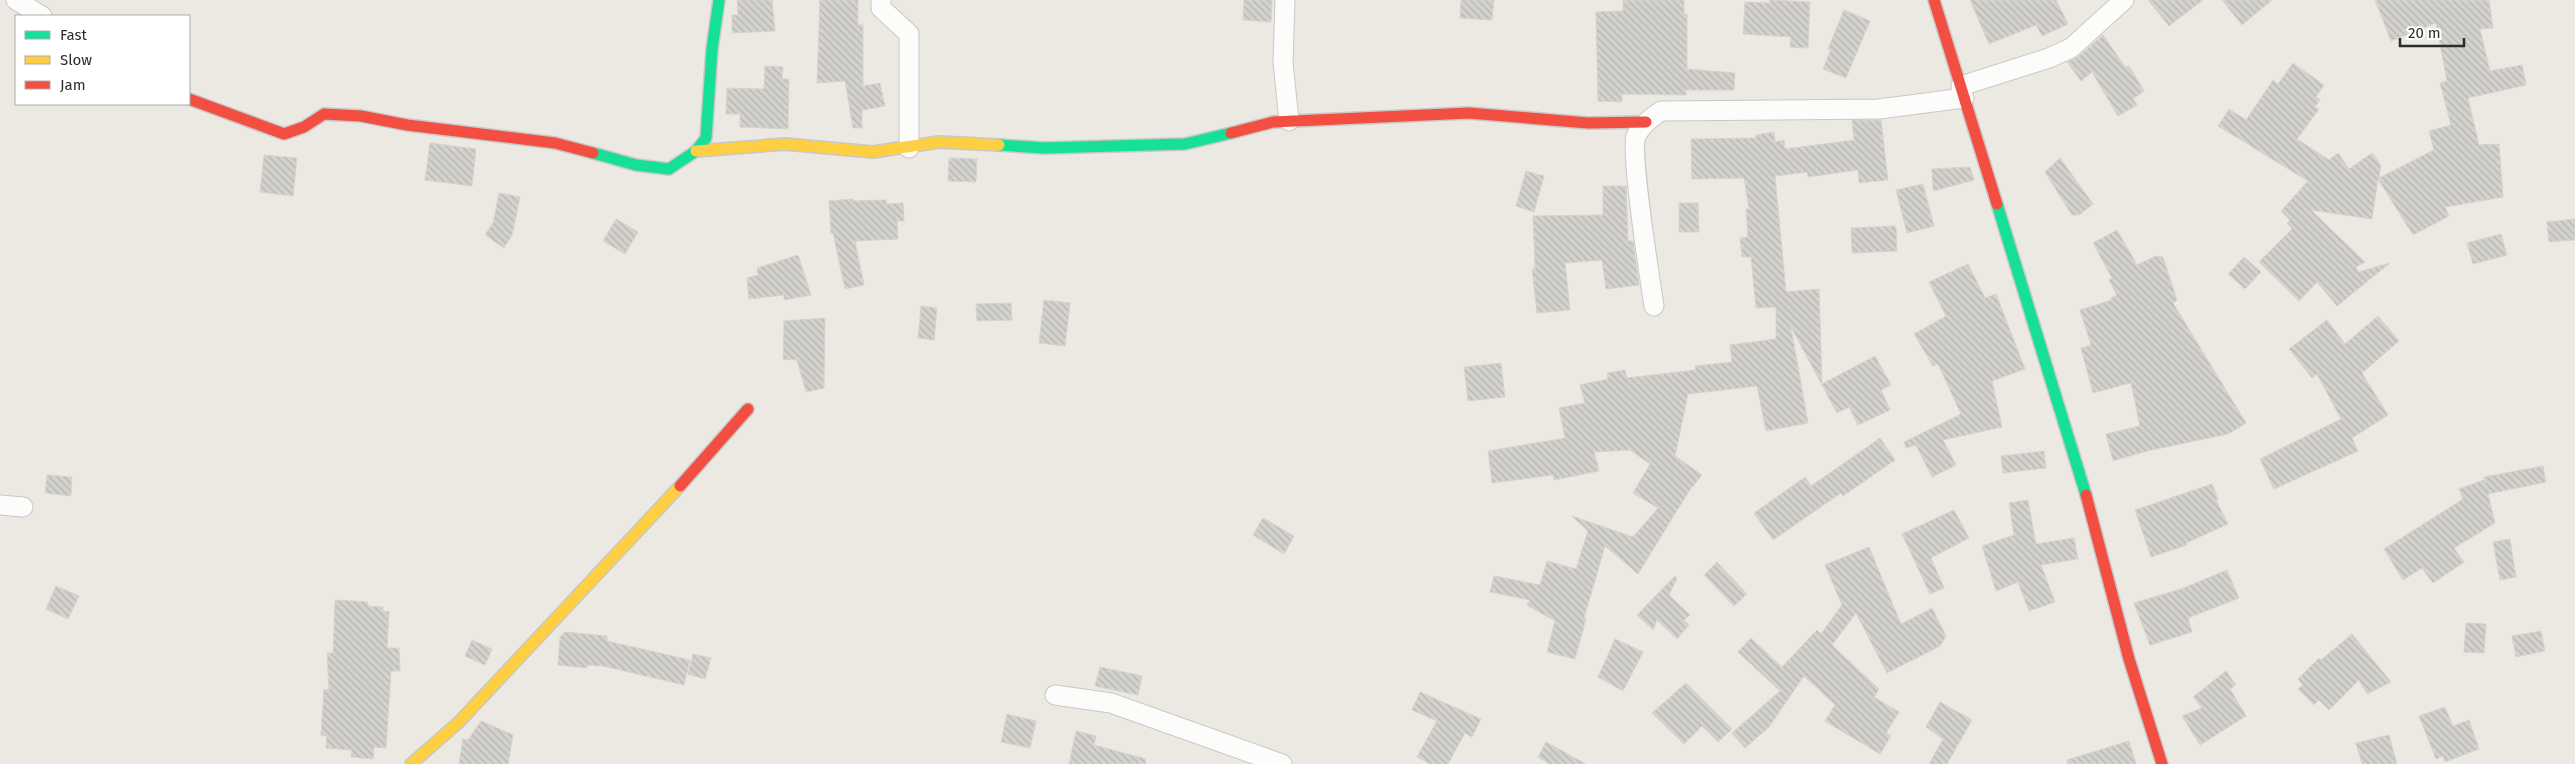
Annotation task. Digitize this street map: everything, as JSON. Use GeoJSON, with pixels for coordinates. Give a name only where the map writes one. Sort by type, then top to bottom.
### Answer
{"type":"FeatureCollection","features":[{"type":"Feature","properties":{"kind":"street"},"geometry":{"type":"LineString","coordinates":[[16,0],[40,15]]}},
{"type":"Feature","properties":{"kind":"street"},"geometry":{"type":"LineString","coordinates":[[190,98],[284,134],[304,127],[324,114],[362,116],[407,125],[556,143],[636,165],[669,169],[696,151],[706,138],[712,49],[719,0]]}},
{"type":"Feature","properties":{"kind":"street"},"geometry":{"type":"LineString","coordinates":[[881,0],[880,8],[909,34],[909,148]]}},
{"type":"Feature","properties":{"kind":"street"},"geometry":{"type":"LineString","coordinates":[[1285,0],[1283,62],[1289,121]]}},
{"type":"Feature","properties":{"kind":"street"},"geometry":{"type":"LineString","coordinates":[[1934,0],[2086,493],[2129,659],[2162,764]]}},
{"type":"Feature","properties":{"kind":"street"},"geometry":{"type":"LineString","coordinates":[[1654,306],[1636,166],[1636,137],[1646,122],[1661,111],[1879,109],[1963,92],[2071,48],[2124,0]]}},
{"type":"Feature","properties":{"kind":"street"},"geometry":{"type":"LineString","coordinates":[[696,151],[785,144],[873,152],[939,142],[1044,148],[1185,144],[1273,122],[1469,113],[1588,123],[1646,122]]}},
{"type":"Feature","properties":{"kind":"street"},"geometry":{"type":"LineString","coordinates":[[411,764],[458,723],[658,512],[748,409]]}},
{"type":"Feature","properties":{"kind":"street"},"geometry":{"type":"LineString","coordinates":[[0,504],[23,507]]}},
{"type":"Feature","properties":{"kind":"street"},"geometry":{"type":"LineString","coordinates":[[1055,695],[1111,703],[1282,764]]}},
{"type":"Feature","properties":{"kind":"building"},"geometry":{"type":"Polygon","coordinates":[[[737,0],[772,0],[775,31],[732,33],[732,15],[738,15],[737,0]]]}},
{"type":"Feature","properties":{"kind":"building"},"geometry":{"type":"Polygon","coordinates":[[[820,0],[858,0],[858,25],[863,25],[863,86],[880,83],[885,106],[862,110],[862,128],[853,128],[845,81],[817,83],[820,0]]]}},
{"type":"Feature","properties":{"kind":"building"},"geometry":{"type":"Polygon","coordinates":[[[1244,0],[1272,0],[1271,22],[1243,20],[1244,0]]]}},
{"type":"Feature","properties":{"kind":"building"},"geometry":{"type":"Polygon","coordinates":[[[1461,0],[1494,0],[1492,20],[1460,18],[1461,0]]]}},
{"type":"Feature","properties":{"kind":"building"},"geometry":{"type":"Polygon","coordinates":[[[1623,0],[1684,0],[1684,14],[1687,14],[1687,69],[1735,73],[1734,90],[1686,90],[1686,95],[1622,94],[1622,102],[1598,101],[1596,12],[1623,11],[1623,0]]]}},
{"type":"Feature","properties":{"kind":"building"},"geometry":{"type":"Polygon","coordinates":[[[1770,0],[1810,2],[1808,48],[1790,47],[1791,37],[1743,34],[1745,2],[1770,3],[1770,0]]]}},
{"type":"Feature","properties":{"kind":"building"},"geometry":{"type":"Polygon","coordinates":[[[1970,0],[2056,0],[2068,24],[2042,36],[2036,25],[1989,44],[1970,0]]]}},
{"type":"Feature","properties":{"kind":"building"},"geometry":{"type":"Polygon","coordinates":[[[2148,0],[2203,0],[2169,26],[2148,0]]]}},
{"type":"Feature","properties":{"kind":"building"},"geometry":{"type":"Polygon","coordinates":[[[2222,0],[2272,0],[2242,25],[2222,0]]]}},
{"type":"Feature","properties":{"kind":"building"},"geometry":{"type":"Polygon","coordinates":[[[2375,0],[2489,0],[2493,28],[2480,29],[2490,71],[2522,65],[2526,85],[2468,98],[2479,145],[2499,144],[2503,197],[2445,207],[2449,216],[2413,235],[2378,179],[2372,219],[2311,210],[2365,262],[2356,267],[2358,272],[2390,263],[2337,306],[2317,282],[2299,301],[2259,262],[2292,229],[2287,223],[2290,220],[2281,211],[2308,181],[2218,126],[2229,109],[2246,120],[2273,80],[2278,84],[2293,63],[2324,85],[2316,97],[2320,100],[2315,107],[2319,109],[2297,139],[2329,160],[2338,153],[2349,169],[2372,153],[2381,165],[2379,178],[2434,150],[2429,131],[2451,125],[2440,83],[2447,81],[2436,23],[2391,41],[2375,0]]]}},
{"type":"Feature","properties":{"kind":"building"},"geometry":{"type":"Polygon","coordinates":[[[1844,10],[1870,21],[1846,78],[1823,69],[1831,49],[1828,49],[1844,10]]]}},
{"type":"Feature","properties":{"kind":"building"},"geometry":{"type":"Polygon","coordinates":[[[2103,35],[2126,68],[2129,66],[2144,91],[2133,99],[2137,105],[2118,116],[2092,72],[2081,81],[2067,62],[2078,57],[2103,35]]]}},
{"type":"Feature","properties":{"kind":"building"},"geometry":{"type":"Polygon","coordinates":[[[765,66],[783,67],[782,79],[789,79],[788,129],[740,127],[740,114],[726,114],[727,88],[764,89],[765,66]]]}},
{"type":"Feature","properties":{"kind":"building"},"geometry":{"type":"Polygon","coordinates":[[[1852,120],[1881,120],[1888,180],[1859,183],[1858,170],[1808,177],[1807,172],[1775,176],[1786,292],[1819,289],[1822,384],[1875,356],[1891,385],[1881,390],[1890,410],[1858,425],[1849,407],[1837,413],[1791,327],[1808,423],[1766,431],[1757,386],[1688,394],[1675,456],[1702,475],[1689,491],[1638,574],[1605,546],[1584,618],[1586,619],[1575,659],[1547,652],[1555,621],[1527,605],[1530,600],[1490,592],[1494,576],[1540,585],[1547,561],[1576,569],[1588,531],[1572,516],[1633,537],[1658,508],[1633,493],[1650,464],[1630,450],[1594,452],[1599,471],[1554,480],[1553,475],[1492,483],[1488,451],[1565,438],[1559,408],[1585,403],[1580,385],[1608,379],[1607,373],[1625,370],[1627,378],[1696,370],[1695,366],[1732,362],[1730,345],[1776,339],[1776,307],[1756,308],[1751,257],[1742,257],[1740,238],[1748,237],[1746,209],[1749,209],[1744,178],[1692,179],[1691,139],[1756,138],[1756,135],[1774,132],[1775,142],[1784,140],[1785,149],[1854,140],[1852,120]]]}},
{"type":"Feature","properties":{"kind":"building"},"geometry":{"type":"Polygon","coordinates":[[[430,143],[476,149],[472,186],[425,180],[430,143]]]}},
{"type":"Feature","properties":{"kind":"building"},"geometry":{"type":"Polygon","coordinates":[[[264,155],[297,158],[293,196],[260,192],[264,155]]]}},
{"type":"Feature","properties":{"kind":"building"},"geometry":{"type":"Polygon","coordinates":[[[949,158],[977,159],[976,182],[948,181],[949,158]]]}},
{"type":"Feature","properties":{"kind":"building"},"geometry":{"type":"Polygon","coordinates":[[[2060,158],[2093,204],[2079,215],[2072,215],[2045,172],[2060,158]]]}},
{"type":"Feature","properties":{"kind":"building"},"geometry":{"type":"Polygon","coordinates":[[[1970,167],[1974,180],[1933,191],[1932,169],[1970,167]]]}},
{"type":"Feature","properties":{"kind":"building"},"geometry":{"type":"Polygon","coordinates":[[[1526,171],[1544,176],[1534,212],[1516,206],[1526,171]]]}},
{"type":"Feature","properties":{"kind":"building"},"geometry":{"type":"Polygon","coordinates":[[[1923,184],[1934,226],[1907,233],[1896,190],[1923,184]]]}},
{"type":"Feature","properties":{"kind":"building"},"geometry":{"type":"Polygon","coordinates":[[[1603,186],[1626,186],[1628,241],[1633,241],[1639,285],[1606,289],[1602,260],[1565,263],[1570,310],[1537,313],[1532,269],[1535,269],[1533,216],[1603,215],[1603,186]]]}},
{"type":"Feature","properties":{"kind":"building"},"geometry":{"type":"Polygon","coordinates":[[[499,193],[520,197],[512,235],[504,248],[485,235],[493,223],[499,193]]]}},
{"type":"Feature","properties":{"kind":"building"},"geometry":{"type":"Polygon","coordinates":[[[853,199],[853,201],[886,200],[886,204],[903,203],[904,221],[897,221],[898,239],[855,241],[864,285],[845,289],[833,233],[831,233],[829,201],[853,199]]]}},
{"type":"Feature","properties":{"kind":"building"},"geometry":{"type":"Polygon","coordinates":[[[1679,203],[1698,203],[1699,232],[1679,232],[1679,203]]]}},
{"type":"Feature","properties":{"kind":"building"},"geometry":{"type":"Polygon","coordinates":[[[616,219],[638,232],[625,254],[603,241],[616,219]]]}},
{"type":"Feature","properties":{"kind":"building"},"geometry":{"type":"Polygon","coordinates":[[[2575,219],[2575,240],[2549,242],[2547,222],[2575,219]]]}},
{"type":"Feature","properties":{"kind":"building"},"geometry":{"type":"Polygon","coordinates":[[[1896,226],[1897,251],[1852,253],[1851,228],[1896,226]]]}},
{"type":"Feature","properties":{"kind":"building"},"geometry":{"type":"Polygon","coordinates":[[[2117,230],[2137,265],[2156,256],[2163,257],[2177,300],[2173,303],[2246,423],[2228,434],[2147,451],[2113,461],[2106,434],[2140,426],[2131,383],[2093,393],[2081,348],[2091,345],[2080,310],[2112,300],[2111,298],[2117,295],[2109,280],[2112,278],[2093,243],[2117,230]]]}},
{"type":"Feature","properties":{"kind":"building"},"geometry":{"type":"Polygon","coordinates":[[[2501,234],[2507,255],[2473,264],[2467,243],[2501,234]]]}},
{"type":"Feature","properties":{"kind":"building"},"geometry":{"type":"Polygon","coordinates":[[[798,255],[811,295],[784,300],[784,295],[749,299],[747,278],[758,275],[757,268],[798,255]]]}},
{"type":"Feature","properties":{"kind":"building"},"geometry":{"type":"Polygon","coordinates":[[[2244,257],[2261,272],[2245,289],[2228,274],[2244,257]]]}},
{"type":"Feature","properties":{"kind":"building"},"geometry":{"type":"Polygon","coordinates":[[[1968,264],[1985,298],[1996,294],[2025,369],[1992,381],[2002,427],[1943,440],[1956,465],[1932,477],[1916,445],[1906,448],[1904,442],[1961,414],[1938,364],[1933,366],[1914,334],[1946,316],[1929,282],[1968,264]]]}},
{"type":"Feature","properties":{"kind":"building"},"geometry":{"type":"Polygon","coordinates":[[[1044,300],[1070,303],[1065,346],[1039,343],[1044,300]]]}},
{"type":"Feature","properties":{"kind":"building"},"geometry":{"type":"Polygon","coordinates":[[[1011,303],[1012,320],[977,321],[976,304],[1011,303]]]}},
{"type":"Feature","properties":{"kind":"building"},"geometry":{"type":"Polygon","coordinates":[[[921,306],[937,308],[934,340],[918,338],[921,306]]]}},
{"type":"Feature","properties":{"kind":"building"},"geometry":{"type":"Polygon","coordinates":[[[2378,316],[2399,341],[2362,373],[2388,415],[2352,438],[2358,451],[2274,489],[2260,459],[2341,419],[2317,374],[2312,378],[2289,349],[2327,320],[2345,344],[2378,316]]]}},
{"type":"Feature","properties":{"kind":"building"},"geometry":{"type":"Polygon","coordinates":[[[825,318],[824,388],[806,392],[797,360],[783,359],[784,321],[825,318]]]}},
{"type":"Feature","properties":{"kind":"building"},"geometry":{"type":"Polygon","coordinates":[[[1501,363],[1505,397],[1468,401],[1464,367],[1501,363]]]}},
{"type":"Feature","properties":{"kind":"building"},"geometry":{"type":"Polygon","coordinates":[[[1880,438],[1895,460],[1843,496],[1841,493],[1773,540],[1754,513],[1805,477],[1811,486],[1880,438]]]}},
{"type":"Feature","properties":{"kind":"building"},"geometry":{"type":"Polygon","coordinates":[[[2044,451],[2046,468],[2003,473],[2001,456],[2044,451]]]}},
{"type":"Feature","properties":{"kind":"building"},"geometry":{"type":"Polygon","coordinates":[[[2543,466],[2546,482],[2488,494],[2495,523],[2454,548],[2464,562],[2433,583],[2422,568],[2403,580],[2384,549],[2463,499],[2459,489],[2484,480],[2486,488],[2484,477],[2543,466]]]}},
{"type":"Feature","properties":{"kind":"building"},"geometry":{"type":"Polygon","coordinates":[[[47,475],[72,477],[71,496],[45,493],[47,475]]]}},
{"type":"Feature","properties":{"kind":"building"},"geometry":{"type":"Polygon","coordinates":[[[2212,484],[2218,499],[2216,500],[2228,524],[2186,543],[2187,545],[2151,557],[2135,510],[2212,484]]]}},
{"type":"Feature","properties":{"kind":"building"},"geometry":{"type":"Polygon","coordinates":[[[2028,500],[2036,544],[2074,538],[2078,559],[2041,565],[2055,602],[2029,611],[2018,582],[1996,591],[1982,546],[2014,535],[2009,503],[2028,500]]]}},
{"type":"Feature","properties":{"kind":"building"},"geometry":{"type":"Polygon","coordinates":[[[1954,510],[1969,538],[1931,558],[1944,588],[1930,594],[1902,534],[1954,510]]]}},
{"type":"Feature","properties":{"kind":"building"},"geometry":{"type":"Polygon","coordinates":[[[1263,518],[1294,536],[1284,554],[1253,535],[1263,518]]]}},
{"type":"Feature","properties":{"kind":"building"},"geometry":{"type":"Polygon","coordinates":[[[2510,539],[2516,577],[2500,580],[2493,542],[2510,539]]]}},
{"type":"Feature","properties":{"kind":"building"},"geometry":{"type":"Polygon","coordinates":[[[1869,547],[1901,624],[1932,608],[1946,636],[1940,646],[1887,673],[1856,613],[1832,645],[1879,689],[1874,697],[1899,712],[1886,733],[1891,736],[1880,754],[1825,721],[1835,705],[1804,676],[1769,727],[1745,748],[1732,733],[1780,691],[1738,652],[1751,638],[1782,667],[1817,630],[1821,634],[1842,605],[1825,565],[1869,547]]]}},
{"type":"Feature","properties":{"kind":"building"},"geometry":{"type":"Polygon","coordinates":[[[1717,562],[1747,594],[1734,606],[1704,575],[1717,562]]]}},
{"type":"Feature","properties":{"kind":"building"},"geometry":{"type":"Polygon","coordinates":[[[2227,570],[2239,598],[2188,618],[2192,632],[2150,645],[2134,603],[2181,589],[2227,570]]]}},
{"type":"Feature","properties":{"kind":"building"},"geometry":{"type":"Polygon","coordinates":[[[1675,576],[1677,578],[1669,595],[1690,615],[1684,620],[1689,625],[1677,639],[1657,620],[1653,630],[1637,615],[1675,576]]]}},
{"type":"Feature","properties":{"kind":"building"},"geometry":{"type":"Polygon","coordinates":[[[56,586],[79,596],[68,619],[46,609],[56,586]]]}},
{"type":"Feature","properties":{"kind":"building"},"geometry":{"type":"Polygon","coordinates":[[[335,600],[368,602],[368,606],[383,607],[383,611],[389,612],[387,648],[399,648],[400,671],[391,671],[386,748],[374,747],[373,759],[351,757],[352,750],[326,748],[327,736],[321,735],[324,689],[329,690],[327,653],[333,653],[335,600]]]}},
{"type":"Feature","properties":{"kind":"building"},"geometry":{"type":"Polygon","coordinates":[[[2466,623],[2486,624],[2484,653],[2464,652],[2466,623]]]}},
{"type":"Feature","properties":{"kind":"building"},"geometry":{"type":"Polygon","coordinates":[[[2541,631],[2545,651],[2516,657],[2512,636],[2541,631]]]}},
{"type":"Feature","properties":{"kind":"building"},"geometry":{"type":"Polygon","coordinates":[[[565,632],[607,636],[607,641],[690,660],[684,685],[603,666],[587,665],[587,668],[558,665],[560,637],[565,632]]]}},
{"type":"Feature","properties":{"kind":"building"},"geometry":{"type":"Polygon","coordinates":[[[2352,634],[2391,682],[2367,694],[2359,680],[2329,710],[2319,700],[2314,705],[2298,689],[2303,685],[2298,679],[2319,658],[2321,660],[2352,634]]]}},
{"type":"Feature","properties":{"kind":"building"},"geometry":{"type":"Polygon","coordinates":[[[1615,639],[1643,652],[1623,691],[1598,677],[1615,639]]]}},
{"type":"Feature","properties":{"kind":"building"},"geometry":{"type":"Polygon","coordinates":[[[472,640],[492,649],[485,665],[465,656],[472,640]]]}},
{"type":"Feature","properties":{"kind":"building"},"geometry":{"type":"Polygon","coordinates":[[[693,654],[711,658],[705,679],[688,674],[693,654]]]}},
{"type":"Feature","properties":{"kind":"building"},"geometry":{"type":"Polygon","coordinates":[[[1100,667],[1142,676],[1138,695],[1095,686],[1100,667]]]}},
{"type":"Feature","properties":{"kind":"building"},"geometry":{"type":"Polygon","coordinates":[[[2226,671],[2236,685],[2230,689],[2246,716],[2200,745],[2182,716],[2202,708],[2193,697],[2226,671]]]}},
{"type":"Feature","properties":{"kind":"building"},"geometry":{"type":"Polygon","coordinates":[[[1686,683],[1732,729],[1718,742],[1702,726],[1684,744],[1652,713],[1686,683]]]}},
{"type":"Feature","properties":{"kind":"building"},"geometry":{"type":"Polygon","coordinates":[[[1420,692],[1481,719],[1472,737],[1465,733],[1448,764],[1430,764],[1417,757],[1437,721],[1412,710],[1420,692]]]}},
{"type":"Feature","properties":{"kind":"building"},"geometry":{"type":"Polygon","coordinates":[[[1940,702],[1972,720],[1947,764],[1929,764],[1943,739],[1926,727],[1940,702]]]}},
{"type":"Feature","properties":{"kind":"building"},"geometry":{"type":"Polygon","coordinates":[[[2445,707],[2453,726],[2469,720],[2479,749],[2445,762],[2443,756],[2436,759],[2419,716],[2445,707]]]}},
{"type":"Feature","properties":{"kind":"building"},"geometry":{"type":"Polygon","coordinates":[[[1007,714],[1036,721],[1030,748],[1001,742],[1007,714]]]}},
{"type":"Feature","properties":{"kind":"building"},"geometry":{"type":"Polygon","coordinates":[[[481,721],[513,735],[508,764],[459,764],[463,739],[468,740],[481,721]]]}},
{"type":"Feature","properties":{"kind":"building"},"geometry":{"type":"Polygon","coordinates":[[[1076,731],[1096,736],[1094,745],[1146,759],[1145,764],[1069,764],[1076,731]]]}},
{"type":"Feature","properties":{"kind":"building"},"geometry":{"type":"Polygon","coordinates":[[[2389,735],[2397,764],[2362,764],[2356,743],[2389,735]]]}},
{"type":"Feature","properties":{"kind":"building"},"geometry":{"type":"Polygon","coordinates":[[[2129,741],[2136,764],[2068,764],[2067,760],[2129,741]]]}},
{"type":"Feature","properties":{"kind":"building"},"geometry":{"type":"Polygon","coordinates":[[[1546,742],[1586,764],[1549,764],[1538,757],[1546,742]]]}},
{"type":"Feature","properties":{"kind":"traffic: fast"},"geometry":{"type":"LineString","coordinates":[[593,153],[636,165],[669,169],[696,151],[706,138],[712,49],[719,0]]}},
{"type":"Feature","properties":{"kind":"traffic: fast"},"geometry":{"type":"LineString","coordinates":[[999,145],[1044,148],[1185,144],[1231,133]]}},
{"type":"Feature","properties":{"kind":"traffic: fast"},"geometry":{"type":"LineString","coordinates":[[1997,204],[2086,495]]}},
{"type":"Feature","properties":{"kind":"traffic: slow"},"geometry":{"type":"LineString","coordinates":[[696,151],[785,144],[873,152],[939,142],[999,145]]}},
{"type":"Feature","properties":{"kind":"traffic: slow"},"geometry":{"type":"LineString","coordinates":[[411,764],[458,723],[680,486]]}},
{"type":"Feature","properties":{"kind":"traffic: jam"},"geometry":{"type":"LineString","coordinates":[[1934,0],[1997,204]]}},
{"type":"Feature","properties":{"kind":"traffic: jam"},"geometry":{"type":"LineString","coordinates":[[190,99],[284,134],[304,127],[324,114],[361,116],[407,125],[555,143],[593,153]]}},
{"type":"Feature","properties":{"kind":"traffic: jam"},"geometry":{"type":"LineString","coordinates":[[1231,133],[1273,122],[1469,113],[1588,123],[1646,122]]}},
{"type":"Feature","properties":{"kind":"traffic: jam"},"geometry":{"type":"LineString","coordinates":[[680,486],[748,409]]}},
{"type":"Feature","properties":{"kind":"traffic: jam"},"geometry":{"type":"LineString","coordinates":[[2086,495],[2129,659],[2162,764]]}}]}
